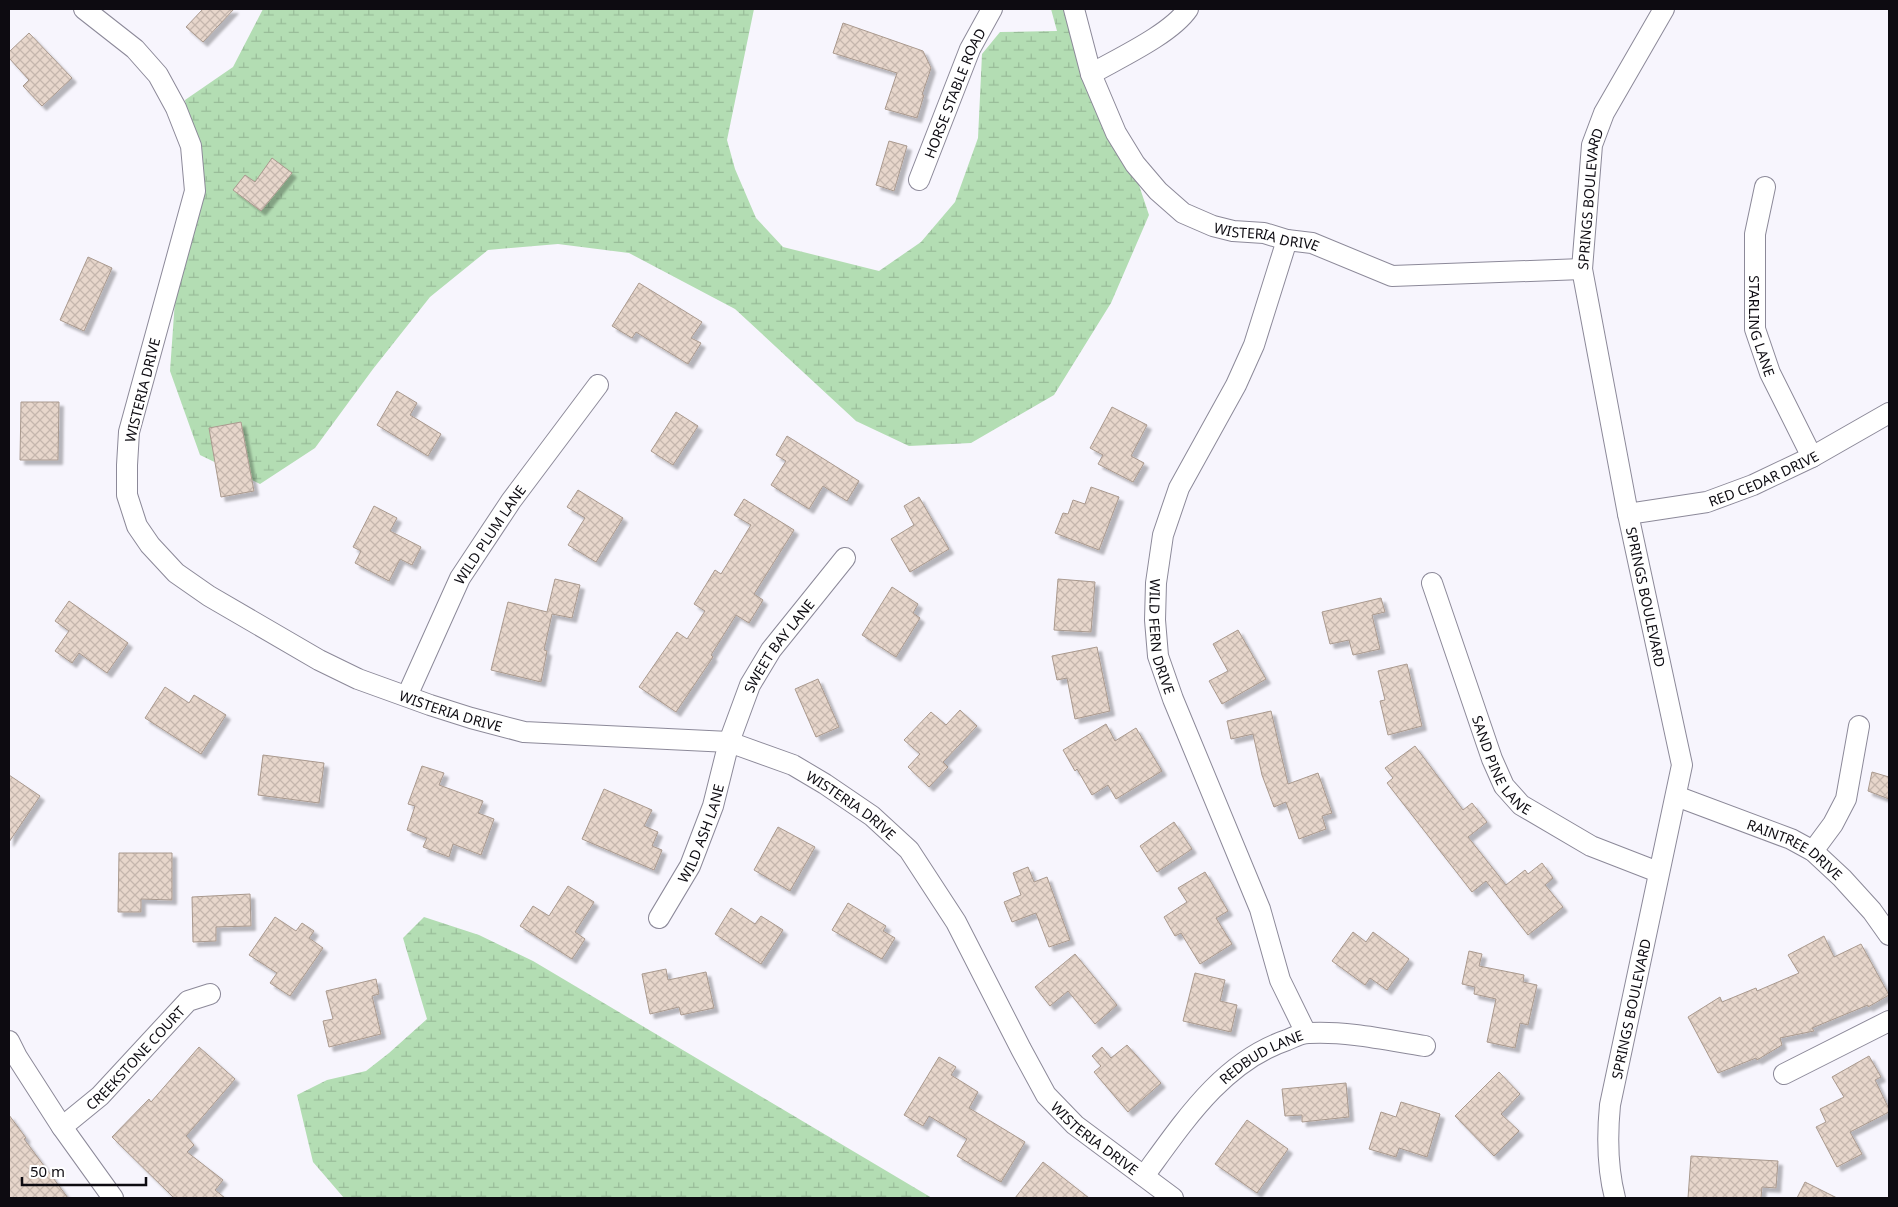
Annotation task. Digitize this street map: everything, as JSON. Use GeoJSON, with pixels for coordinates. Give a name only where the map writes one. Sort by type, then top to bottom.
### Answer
{"type":"FeatureCollection","features":[{"type":"Feature","properties":{"kind":"street","name":"WISTERIA DRIVE"},"geometry":{"type":"LineString","coordinates":[[84,9],[135,49],[158,74],[176,108],[191,146],[195,190],[129,432],[127,495],[137,526],[150,545],[176,573],[209,596],[319,660],[358,679],[471,718],[524,732],[729,742],[792,765],[825,784],[872,816],[909,850],[956,922],[1046,1095],[1075,1125],[1173,1198]]}},
{"type":"Feature","properties":{"kind":"street","name":"HORSE STABLE ROAD"},"geometry":{"type":"LineString","coordinates":[[919,180],[970,49],[992,9]]}},
{"type":"Feature","properties":{"kind":"street","name":"WISTERIA DRIVE"},"geometry":{"type":"LineString","coordinates":[[1074,9],[1091,74],[1116,133],[1135,164],[1158,191],[1183,213],[1220,228],[1264,233],[1287,240],[1312,243],[1392,276],[1582,269]]}},
{"type":"Feature","properties":{"kind":"street"},"geometry":{"type":"LineString","coordinates":[[1091,74],[1167,30],[1188,9]]}},
{"type":"Feature","properties":{"kind":"street","name":"SPRINGS BOULEVARD"},"geometry":{"type":"LineString","coordinates":[[1615,1198],[1610,1181],[1607,1136],[1610,1105],[1682,765],[1628,514],[1582,269],[1592,145],[1604,113],[1664,9]]}},
{"type":"Feature","properties":{"kind":"street","name":"STARLING LANE"},"geometry":{"type":"LineString","coordinates":[[1765,186],[1755,234],[1755,329],[1770,373],[1812,457]]}},
{"type":"Feature","properties":{"kind":"street","name":"WILD FERN DRIVE"},"geometry":{"type":"LineString","coordinates":[[1287,240],[1254,345],[1240,377],[1179,488],[1163,535],[1156,583],[1155,620],[1158,656],[1173,699],[1260,909],[1280,980],[1306,1033]]}},
{"type":"Feature","properties":{"kind":"street","name":"WILD PLUM LANE"},"geometry":{"type":"LineString","coordinates":[[407,696],[460,578],[511,501],[598,385]]}},
{"type":"Feature","properties":{"kind":"street","name":"RED CEDAR DRIVE"},"geometry":{"type":"LineString","coordinates":[[1628,514],[1708,502],[1753,485],[1812,457],[1889,412]]}},
{"type":"Feature","properties":{"kind":"street","name":"SWEET BAY LANE"},"geometry":{"type":"LineString","coordinates":[[729,742],[750,685],[771,650],[845,558]]}},
{"type":"Feature","properties":{"kind":"street","name":"SAND PINE LANE"},"geometry":{"type":"LineString","coordinates":[[1432,583],[1492,759],[1504,786],[1521,805],[1591,846],[1658,872]]}},
{"type":"Feature","properties":{"kind":"street"},"geometry":{"type":"LineString","coordinates":[[1813,851],[1833,824],[1846,799],[1859,726]]}},
{"type":"Feature","properties":{"kind":"street","name":"WILD ASH LANE"},"geometry":{"type":"LineString","coordinates":[[659,918],[690,866],[714,806],[729,742]]}},
{"type":"Feature","properties":{"kind":"street","name":"RAINTREE DRIVE"},"geometry":{"type":"LineString","coordinates":[[1676,796],[1792,838],[1813,851],[1842,878],[1872,912],[1889,935]]}},
{"type":"Feature","properties":{"kind":"street","name":"CREEKSTONE COURT"},"geometry":{"type":"LineString","coordinates":[[62,1127],[100,1096],[188,1000],[210,994]]}},
{"type":"Feature","properties":{"kind":"street"},"geometry":{"type":"LineString","coordinates":[[1784,1074],[1889,1021]]}},
{"type":"Feature","properties":{"kind":"street","name":"REDBUD LANE"},"geometry":{"type":"LineString","coordinates":[[1144,1176],[1194,1108],[1235,1068],[1271,1045],[1306,1033],[1348,1034],[1425,1046]]}},
{"type":"Feature","properties":{"kind":"street"},"geometry":{"type":"LineString","coordinates":[[9,1041],[17,1057],[62,1127],[113,1198]]}},
{"type":"Feature","properties":{"kind":"green space"},"geometry":{"type":"Polygon","coordinates":[[[263,9],[754,9],[727,140],[735,169],[756,218],[783,247],[879,271],[921,242],[955,202],[978,138],[982,54],[1000,32],[1057,31],[1051,9],[1080,9],[1149,215],[1111,303],[1054,395],[971,443],[909,446],[856,421],[735,309],[629,253],[558,244],[488,250],[430,297],[373,369],[315,448],[260,484],[200,455],[170,371],[177,272],[195,164],[185,100],[233,67],[263,9]]]}},
{"type":"Feature","properties":{"kind":"green space"},"geometry":{"type":"Polygon","coordinates":[[[424,917],[479,935],[533,961],[932,1198],[344,1198],[313,1162],[297,1095],[327,1080],[366,1071],[427,1019],[403,938],[424,917]]]}},
{"type":"Feature","properties":{"kind":"building"},"geometry":{"type":"Polygon","coordinates":[[[203,9],[234,9],[203,42],[186,27],[203,9]]]}},
{"type":"Feature","properties":{"kind":"building"},"geometry":{"type":"Polygon","coordinates":[[[843,23],[923,51],[931,68],[917,118],[885,109],[897,73],[833,53],[843,23]]]}},
{"type":"Feature","properties":{"kind":"building"},"geometry":{"type":"Polygon","coordinates":[[[29,33],[72,78],[42,106],[23,86],[29,80],[9,58],[9,52],[29,33]]]}},
{"type":"Feature","properties":{"kind":"building"},"geometry":{"type":"Polygon","coordinates":[[[889,141],[907,146],[894,191],[876,185],[889,141]]]}},
{"type":"Feature","properties":{"kind":"building"},"geometry":{"type":"Polygon","coordinates":[[[272,158],[292,173],[261,211],[233,190],[245,175],[255,182],[272,158]]]}},
{"type":"Feature","properties":{"kind":"building"},"geometry":{"type":"Polygon","coordinates":[[[88,257],[112,268],[84,331],[60,320],[88,257]]]}},
{"type":"Feature","properties":{"kind":"building"},"geometry":{"type":"Polygon","coordinates":[[[639,283],[702,322],[691,338],[701,343],[688,364],[636,332],[632,338],[612,326],[639,283]]]}},
{"type":"Feature","properties":{"kind":"building"},"geometry":{"type":"Polygon","coordinates":[[[397,391],[417,403],[410,415],[441,434],[428,456],[377,425],[397,391]]]}},
{"type":"Feature","properties":{"kind":"building"},"geometry":{"type":"Polygon","coordinates":[[[21,402],[59,402],[58,460],[20,460],[21,402]]]}},
{"type":"Feature","properties":{"kind":"building"},"geometry":{"type":"Polygon","coordinates":[[[1112,407],[1147,425],[1131,456],[1144,463],[1133,482],[1098,464],[1103,455],[1090,448],[1112,407]]]}},
{"type":"Feature","properties":{"kind":"building"},"geometry":{"type":"Polygon","coordinates":[[[676,412],[698,426],[673,465],[651,451],[676,412]]]}},
{"type":"Feature","properties":{"kind":"building"},"geometry":{"type":"Polygon","coordinates":[[[241,422],[254,491],[221,497],[209,428],[241,422]]]}},
{"type":"Feature","properties":{"kind":"building"},"geometry":{"type":"Polygon","coordinates":[[[787,436],[859,481],[847,501],[823,486],[809,509],[771,485],[786,461],[776,455],[787,436]]]}},
{"type":"Feature","properties":{"kind":"building"},"geometry":{"type":"Polygon","coordinates":[[[1091,487],[1119,497],[1099,550],[1055,533],[1063,513],[1068,514],[1073,500],[1085,504],[1091,487]]]}},
{"type":"Feature","properties":{"kind":"building"},"geometry":{"type":"Polygon","coordinates":[[[578,490],[623,518],[596,562],[568,545],[585,518],[567,507],[578,490]]]}},
{"type":"Feature","properties":{"kind":"building"},"geometry":{"type":"Polygon","coordinates":[[[919,497],[949,549],[910,572],[891,539],[914,525],[904,506],[919,497]]]}},
{"type":"Feature","properties":{"kind":"building"},"geometry":{"type":"Polygon","coordinates":[[[744,499],[794,530],[754,594],[763,600],[749,623],[736,615],[711,655],[713,657],[676,712],[639,687],[677,632],[687,639],[705,611],[694,604],[715,570],[721,574],[751,525],[734,515],[744,499]]]}},
{"type":"Feature","properties":{"kind":"building"},"geometry":{"type":"Polygon","coordinates":[[[374,506],[397,518],[390,531],[421,547],[412,565],[400,559],[389,581],[355,563],[361,551],[353,547],[374,506]]]}},
{"type":"Feature","properties":{"kind":"building"},"geometry":{"type":"Polygon","coordinates":[[[555,579],[580,585],[572,618],[552,614],[544,650],[547,651],[541,682],[491,670],[508,602],[547,612],[555,579]]]}},
{"type":"Feature","properties":{"kind":"building"},"geometry":{"type":"Polygon","coordinates":[[[1058,579],[1095,582],[1091,632],[1054,630],[1058,579]]]}},
{"type":"Feature","properties":{"kind":"building"},"geometry":{"type":"Polygon","coordinates":[[[892,587],[918,604],[913,613],[920,618],[896,657],[862,635],[892,587]]]}},
{"type":"Feature","properties":{"kind":"building"},"geometry":{"type":"Polygon","coordinates":[[[1381,598],[1385,612],[1372,615],[1380,649],[1353,655],[1349,640],[1330,644],[1322,612],[1381,598]]]}},
{"type":"Feature","properties":{"kind":"building"},"geometry":{"type":"Polygon","coordinates":[[[69,601],[128,643],[107,673],[79,653],[72,663],[55,651],[69,631],[55,621],[69,601]]]}},
{"type":"Feature","properties":{"kind":"building"},"geometry":{"type":"Polygon","coordinates":[[[1238,630],[1266,679],[1222,704],[1209,681],[1228,671],[1213,644],[1238,630]]]}},
{"type":"Feature","properties":{"kind":"building"},"geometry":{"type":"Polygon","coordinates":[[[1097,647],[1110,711],[1075,719],[1067,678],[1057,680],[1052,656],[1097,647]]]}},
{"type":"Feature","properties":{"kind":"building"},"geometry":{"type":"Polygon","coordinates":[[[1407,664],[1422,726],[1388,735],[1380,701],[1385,700],[1378,671],[1407,664]]]}},
{"type":"Feature","properties":{"kind":"building"},"geometry":{"type":"Polygon","coordinates":[[[818,679],[839,727],[816,737],[795,689],[818,679]]]}},
{"type":"Feature","properties":{"kind":"building"},"geometry":{"type":"Polygon","coordinates":[[[165,687],[189,703],[194,695],[226,715],[201,754],[145,718],[165,687]]]}},
{"type":"Feature","properties":{"kind":"building"},"geometry":{"type":"Polygon","coordinates":[[[960,710],[977,726],[943,762],[948,767],[929,787],[908,767],[920,754],[904,740],[931,712],[946,725],[960,710]]]}},
{"type":"Feature","properties":{"kind":"building"},"geometry":{"type":"Polygon","coordinates":[[[1271,711],[1288,784],[1318,773],[1332,813],[1322,816],[1326,829],[1299,839],[1286,802],[1274,807],[1262,775],[1253,734],[1231,739],[1227,721],[1271,711]]]}},
{"type":"Feature","properties":{"kind":"building"},"geometry":{"type":"Polygon","coordinates":[[[1106,724],[1115,741],[1136,728],[1162,771],[1116,799],[1108,785],[1092,795],[1063,750],[1106,724]]]}},
{"type":"Feature","properties":{"kind":"building"},"geometry":{"type":"Polygon","coordinates":[[[1415,746],[1463,810],[1472,803],[1487,822],[1468,837],[1506,885],[1525,870],[1528,874],[1542,863],[1553,878],[1545,885],[1563,907],[1528,935],[1486,881],[1472,892],[1387,783],[1393,778],[1385,768],[1415,746]]]}},
{"type":"Feature","properties":{"kind":"building"},"geometry":{"type":"Polygon","coordinates":[[[263,755],[324,763],[319,803],[258,795],[263,755]]]}},
{"type":"Feature","properties":{"kind":"building"},"geometry":{"type":"Polygon","coordinates":[[[422,766],[444,773],[439,785],[483,801],[478,813],[494,819],[481,855],[453,844],[449,857],[423,847],[427,838],[407,830],[415,806],[408,804],[422,766]]]}},
{"type":"Feature","properties":{"kind":"building"},"geometry":{"type":"Polygon","coordinates":[[[1872,772],[1889,777],[1889,799],[1868,791],[1872,772]]]}},
{"type":"Feature","properties":{"kind":"building"},"geometry":{"type":"Polygon","coordinates":[[[9,775],[40,796],[9,842],[9,775]]]}},
{"type":"Feature","properties":{"kind":"building"},"geometry":{"type":"Polygon","coordinates":[[[604,789],[652,810],[644,826],[658,832],[652,846],[662,850],[654,870],[582,839],[604,789]]]}},
{"type":"Feature","properties":{"kind":"building"},"geometry":{"type":"Polygon","coordinates":[[[1174,822],[1192,849],[1157,872],[1140,846],[1174,822]]]}},
{"type":"Feature","properties":{"kind":"building"},"geometry":{"type":"Polygon","coordinates":[[[778,827],[815,847],[790,891],[754,870],[778,827]]]}},
{"type":"Feature","properties":{"kind":"building"},"geometry":{"type":"Polygon","coordinates":[[[119,853],[172,853],[172,900],[141,899],[141,912],[118,912],[119,853]]]}},
{"type":"Feature","properties":{"kind":"building"},"geometry":{"type":"Polygon","coordinates":[[[1028,867],[1034,882],[1047,877],[1070,940],[1049,947],[1036,913],[1012,922],[1004,902],[1021,895],[1013,873],[1028,867]]]}},
{"type":"Feature","properties":{"kind":"building"},"geometry":{"type":"Polygon","coordinates":[[[1205,872],[1228,911],[1216,918],[1232,944],[1200,964],[1181,933],[1175,936],[1164,917],[1187,902],[1178,888],[1205,872]]]}},
{"type":"Feature","properties":{"kind":"building"},"geometry":{"type":"Polygon","coordinates":[[[568,886],[594,902],[575,932],[585,939],[572,959],[520,926],[533,906],[549,916],[568,886]]]}},
{"type":"Feature","properties":{"kind":"building"},"geometry":{"type":"Polygon","coordinates":[[[250,894],[251,926],[216,927],[216,941],[193,942],[192,897],[250,894]]]}},
{"type":"Feature","properties":{"kind":"building"},"geometry":{"type":"Polygon","coordinates":[[[848,903],[886,926],[883,931],[895,938],[882,959],[832,930],[848,903]]]}},
{"type":"Feature","properties":{"kind":"building"},"geometry":{"type":"Polygon","coordinates":[[[731,908],[755,924],[761,916],[783,930],[761,964],[715,934],[731,908]]]}},
{"type":"Feature","properties":{"kind":"building"},"geometry":{"type":"Polygon","coordinates":[[[275,917],[296,931],[302,923],[314,931],[309,938],[323,948],[290,996],[270,983],[277,973],[249,955],[275,917]]]}},
{"type":"Feature","properties":{"kind":"building"},"geometry":{"type":"Polygon","coordinates":[[[1353,932],[1366,942],[1373,932],[1409,959],[1387,990],[1370,978],[1365,985],[1332,961],[1353,932]]]}},
{"type":"Feature","properties":{"kind":"building"},"geometry":{"type":"Polygon","coordinates":[[[1824,936],[1834,957],[1861,944],[1889,995],[1868,1007],[1868,1005],[1812,1028],[1814,1031],[1780,1038],[1782,1045],[1757,1060],[1756,1058],[1718,1073],[1688,1017],[1720,997],[1722,1002],[1756,988],[1757,991],[1799,973],[1788,955],[1824,936]]]}},
{"type":"Feature","properties":{"kind":"building"},"geometry":{"type":"Polygon","coordinates":[[[1469,951],[1482,954],[1479,966],[1524,975],[1523,982],[1537,985],[1528,1025],[1520,1023],[1515,1048],[1487,1042],[1496,999],[1474,994],[1475,987],[1462,984],[1469,951]]]}},
{"type":"Feature","properties":{"kind":"building"},"geometry":{"type":"Polygon","coordinates":[[[1075,954],[1117,1005],[1095,1024],[1068,991],[1050,1006],[1035,987],[1075,954]]]}},
{"type":"Feature","properties":{"kind":"building"},"geometry":{"type":"Polygon","coordinates":[[[666,969],[668,980],[706,972],[714,1008],[681,1015],[679,1007],[650,1014],[642,974],[666,969]]]}},
{"type":"Feature","properties":{"kind":"building"},"geometry":{"type":"Polygon","coordinates":[[[1195,973],[1225,980],[1220,1001],[1237,1005],[1231,1032],[1183,1021],[1195,973]]]}},
{"type":"Feature","properties":{"kind":"building"},"geometry":{"type":"Polygon","coordinates":[[[376,979],[379,994],[372,996],[381,1034],[329,1047],[323,1021],[333,1019],[326,991],[376,979]]]}},
{"type":"Feature","properties":{"kind":"building"},"geometry":{"type":"Polygon","coordinates":[[[1127,1045],[1161,1083],[1128,1112],[1094,1072],[1101,1066],[1092,1056],[1102,1047],[1111,1058],[1127,1045]]]}},
{"type":"Feature","properties":{"kind":"building"},"geometry":{"type":"Polygon","coordinates":[[[199,1047],[235,1079],[186,1136],[194,1145],[187,1152],[223,1180],[215,1190],[225,1198],[174,1198],[112,1137],[149,1099],[151,1102],[199,1047]]]}},
{"type":"Feature","properties":{"kind":"building"},"geometry":{"type":"Polygon","coordinates":[[[1869,1056],[1881,1077],[1875,1080],[1889,1112],[1850,1132],[1862,1154],[1837,1167],[1816,1127],[1826,1122],[1820,1109],[1844,1097],[1832,1077],[1869,1056]]]}},
{"type":"Feature","properties":{"kind":"building"},"geometry":{"type":"Polygon","coordinates":[[[939,1057],[956,1067],[951,1075],[978,1092],[969,1108],[1025,1142],[1001,1182],[957,1156],[967,1139],[929,1116],[923,1126],[904,1115],[939,1057]]]}},
{"type":"Feature","properties":{"kind":"building"},"geometry":{"type":"Polygon","coordinates":[[[1499,1072],[1520,1094],[1501,1114],[1519,1131],[1494,1156],[1455,1116],[1499,1072]]]}},
{"type":"Feature","properties":{"kind":"building"},"geometry":{"type":"Polygon","coordinates":[[[1346,1083],[1349,1117],[1302,1122],[1302,1115],[1285,1116],[1282,1089],[1346,1083]]]}},
{"type":"Feature","properties":{"kind":"building"},"geometry":{"type":"Polygon","coordinates":[[[1401,1102],[1440,1114],[1427,1157],[1399,1148],[1396,1157],[1369,1149],[1381,1112],[1396,1117],[1401,1102]]]}},
{"type":"Feature","properties":{"kind":"building"},"geometry":{"type":"Polygon","coordinates":[[[9,1115],[26,1138],[24,1139],[68,1198],[9,1198],[9,1115]]]}},
{"type":"Feature","properties":{"kind":"building"},"geometry":{"type":"Polygon","coordinates":[[[1247,1120],[1288,1149],[1257,1193],[1215,1164],[1247,1120]]]}},
{"type":"Feature","properties":{"kind":"building"},"geometry":{"type":"Polygon","coordinates":[[[1691,1156],[1778,1161],[1776,1188],[1762,1187],[1761,1198],[1688,1198],[1691,1156]]]}},
{"type":"Feature","properties":{"kind":"building"},"geometry":{"type":"Polygon","coordinates":[[[1043,1162],[1089,1198],[1015,1198],[1043,1162]]]}},
{"type":"Feature","properties":{"kind":"building"},"geometry":{"type":"Polygon","coordinates":[[[1805,1182],[1837,1198],[1797,1198],[1805,1182]]]}}]}
